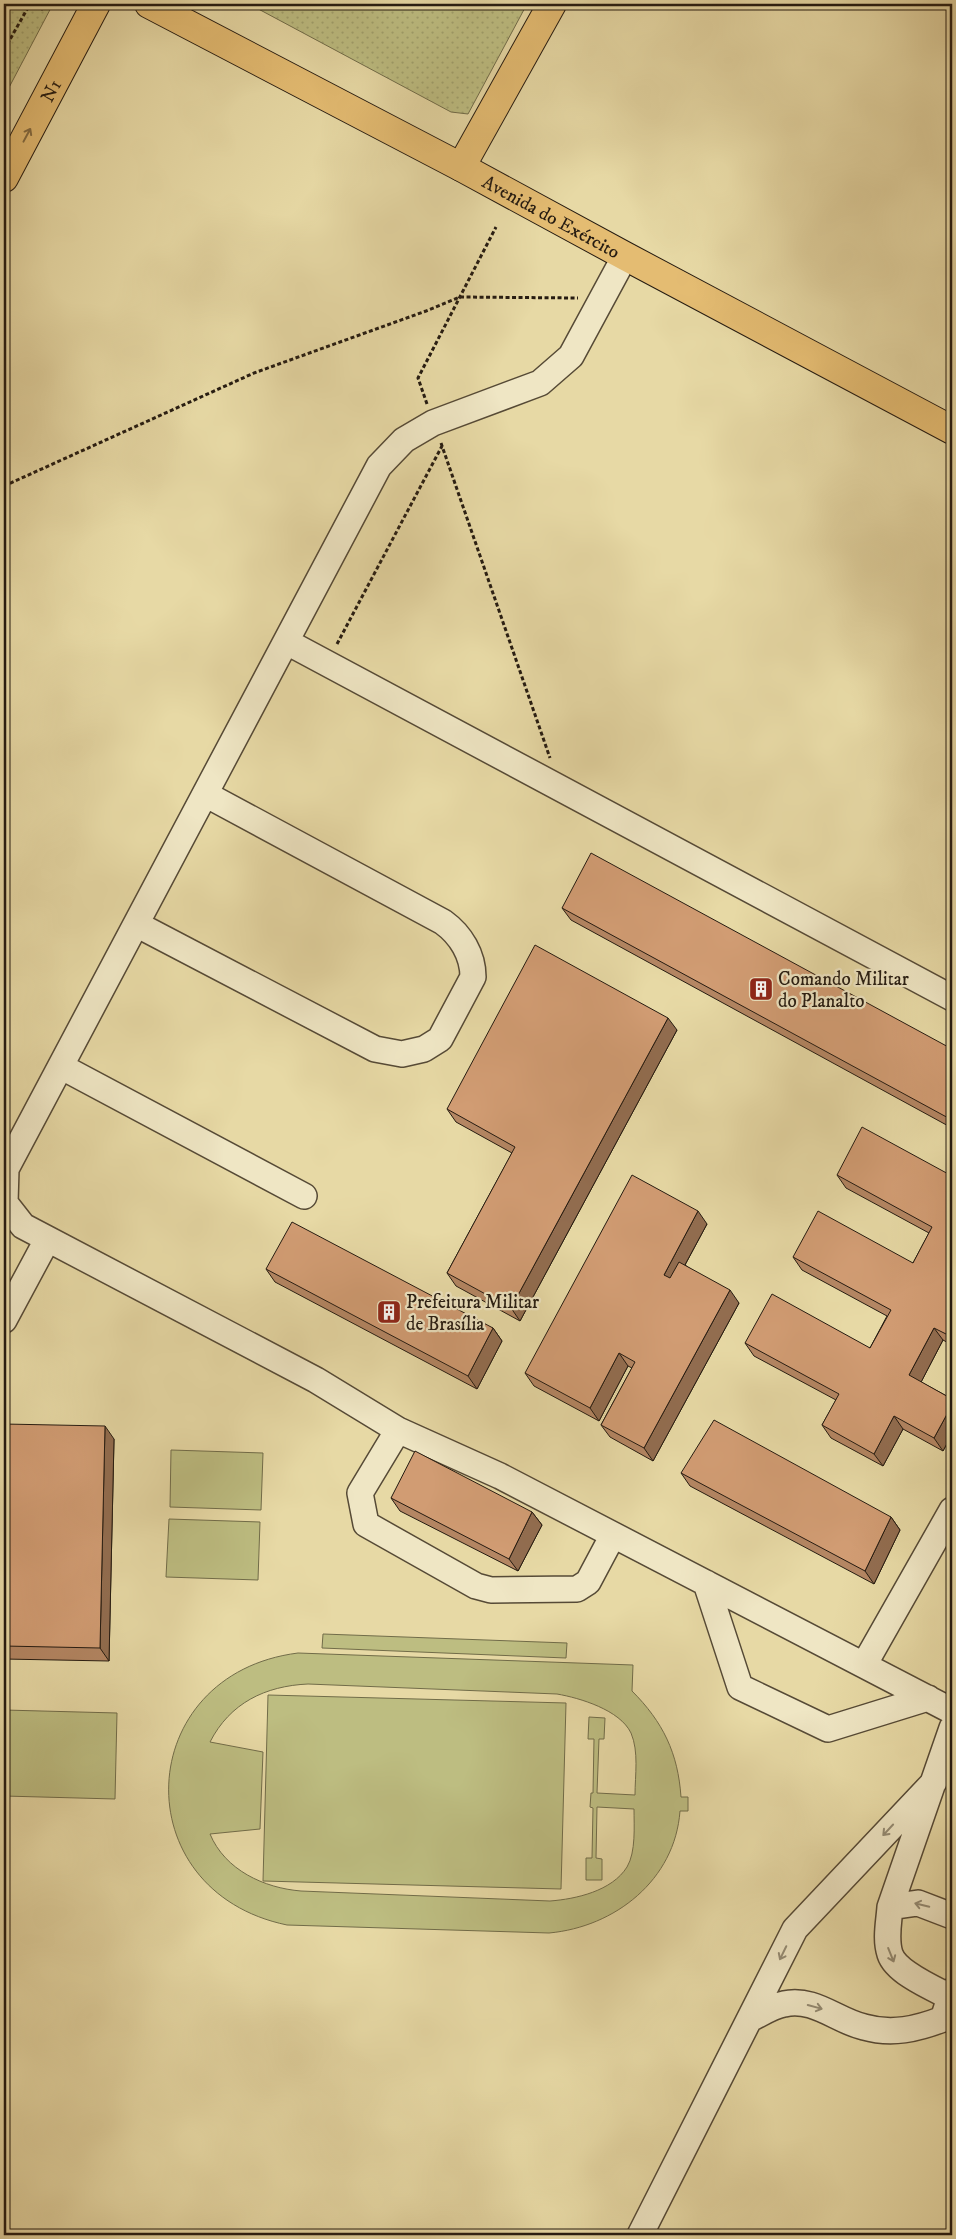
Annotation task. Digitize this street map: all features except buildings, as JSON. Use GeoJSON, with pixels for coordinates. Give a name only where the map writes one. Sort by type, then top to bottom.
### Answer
{"type":"FeatureCollection","features":[{"type":"Feature","properties":{"kind":"main road","name":"N1"},"geometry":{"type":"LineString","coordinates":[[4,178],[96,4]]}},
{"type":"Feature","properties":{"kind":"main road","name":"Avenida do Exército"},"geometry":{"type":"LineString","coordinates":[[150,4],[461,167],[952,430]]}},
{"type":"Feature","properties":{"kind":"main road"},"geometry":{"type":"LineString","coordinates":[[461,167],[552,4]]}},
{"type":"Feature","properties":{"kind":"street"},"geometry":{"type":"LineString","coordinates":[[624,256],[571,356],[540,383],[434,424],[404,440],[379,466],[207,795],[62,1068],[6,1169],[5,1203],[23,1226],[47,1240],[316,1380],[398,1430],[500,1476],[952,1711]]}},
{"type":"Feature","properties":{"kind":"street"},"geometry":{"type":"LineString","coordinates":[[287,642],[952,998]]}},
{"type":"Feature","properties":{"kind":"street"},"geometry":{"type":"LineString","coordinates":[[138,925],[375,1049],[402,1054],[424,1049],[440,1039],[473,978],[473,966],[458,933],[443,922],[207,795]]}},
{"type":"Feature","properties":{"kind":"street"},"geometry":{"type":"LineString","coordinates":[[62,1068],[304,1196]]}},
{"type":"Feature","properties":{"kind":"street"},"geometry":{"type":"LineString","coordinates":[[4,1320],[47,1240]]}},
{"type":"Feature","properties":{"kind":"street"},"geometry":{"type":"LineString","coordinates":[[398,1430],[360,1492],[366,1524],[476,1586],[491,1590],[577,1589],[588,1582],[614,1535]]}},
{"type":"Feature","properties":{"kind":"street"},"geometry":{"type":"LineString","coordinates":[[864,1665],[952,1510]]}},
{"type":"Feature","properties":{"kind":"street"},"geometry":{"type":"LineString","coordinates":[[706,1583],[740,1687],[828,1729],[928,1698]]}},
{"type":"Feature","properties":{"kind":"street"},"geometry":{"type":"LineString","coordinates":[[752,2018],[784,2004],[814,2005],[863,2027],[888,2031],[915,2029],[943,2019],[951,1995],[908,1974],[893,1962],[888,1944],[890,1907],[952,1728]]}},
{"type":"Feature","properties":{"kind":"street"},"geometry":{"type":"LineString","coordinates":[[640,2235],[752,2018],[795,1929],[934,1782]]}},
{"type":"Feature","properties":{"kind":"street"},"geometry":{"type":"LineString","coordinates":[[890,1907],[918,1902],[952,1916]]}},
{"type":"Feature","properties":{"kind":"path"},"geometry":{"type":"LineString","coordinates":[[4,50],[30,4]]}},
{"type":"Feature","properties":{"kind":"path"},"geometry":{"type":"LineString","coordinates":[[34,4],[44,10]]}},
{"type":"Feature","properties":{"kind":"path"},"geometry":{"type":"LineString","coordinates":[[429,408],[418,378],[496,227]]}},
{"type":"Feature","properties":{"kind":"path"},"geometry":{"type":"LineString","coordinates":[[4,486],[254,374],[426,312],[460,297],[602,299]]}},
{"type":"Feature","properties":{"kind":"path"},"geometry":{"type":"LineString","coordinates":[[440,440],[551,761]]}},
{"type":"Feature","properties":{"kind":"path"},"geometry":{"type":"LineString","coordinates":[[326,664],[442,446]]}},
{"type":"Feature","properties":{"kind":"green space"},"geometry":{"type":"Polygon","coordinates":[[[4,4],[53,4],[4,97],[4,4]]]}},
{"type":"Feature","properties":{"kind":"green space"},"geometry":{"type":"Polygon","coordinates":[[[249,4],[527,4],[468,114],[451,112],[249,4]]]}},
{"type":"Feature","properties":{"kind":"green space"},"geometry":{"type":"Polygon","coordinates":[[[171,1450],[263,1453],[261,1510],[170,1507],[171,1450]]]}},
{"type":"Feature","properties":{"kind":"green space"},"geometry":{"type":"Polygon","coordinates":[[[169,1519],[260,1522],[258,1580],[166,1577],[169,1519]]]}},
{"type":"Feature","properties":{"kind":"green space"},"geometry":{"type":"Polygon","coordinates":[[[323,1634],[567,1643],[566,1658],[322,1648],[323,1634]]]}},
{"type":"Feature","properties":{"kind":"green space"},"geometry":{"type":"Polygon","coordinates":[[[298,1653],[633,1665],[632,1691],[652,1714],[667,1739],[676,1766],[681,1797],[688,1797],[688,1811],[680,1811],[676,1836],[667,1858],[654,1878],[637,1896],[618,1910],[597,1921],[573,1929],[549,1933],[287,1925],[234,1904],[196,1871],[175,1830],[169,1784],[178,1739],[203,1700],[243,1669],[298,1653]],[[308,1684],[277,1688],[263,1693],[238,1707],[218,1728],[210,1742],[263,1752],[260,1829],[210,1834],[225,1858],[247,1875],[273,1886],[301,1891],[550,1901],[582,1896],[603,1888],[620,1875],[630,1861],[633,1847],[634,1809],[597,1807],[596,1858],[602,1859],[602,1880],[586,1880],[586,1858],[592,1858],[593,1808],[590,1807],[591,1793],[593,1793],[594,1739],[588,1739],[589,1717],[605,1718],[604,1739],[599,1739],[597,1793],[635,1795],[635,1748],[631,1733],[618,1718],[588,1702],[557,1694],[308,1684]]]}},
{"type":"Feature","properties":{"kind":"green space"},"geometry":{"type":"Polygon","coordinates":[[[268,1695],[566,1703],[561,1889],[263,1881],[268,1695]]]}},
{"type":"Feature","properties":{"kind":"green space"},"geometry":{"type":"Polygon","coordinates":[[[4,1710],[117,1713],[115,1799],[4,1796],[4,1710]]]}},
{"type":"Feature","properties":{"kind":"place","name":"Comando Militar do Planalto"},"geometry":{"type":"Point","coordinates":[761,989]}},
{"type":"Feature","properties":{"kind":"place","name":"Prefeitura Militar de Brasília"},"geometry":{"type":"Point","coordinates":[389,1312]}}]}
